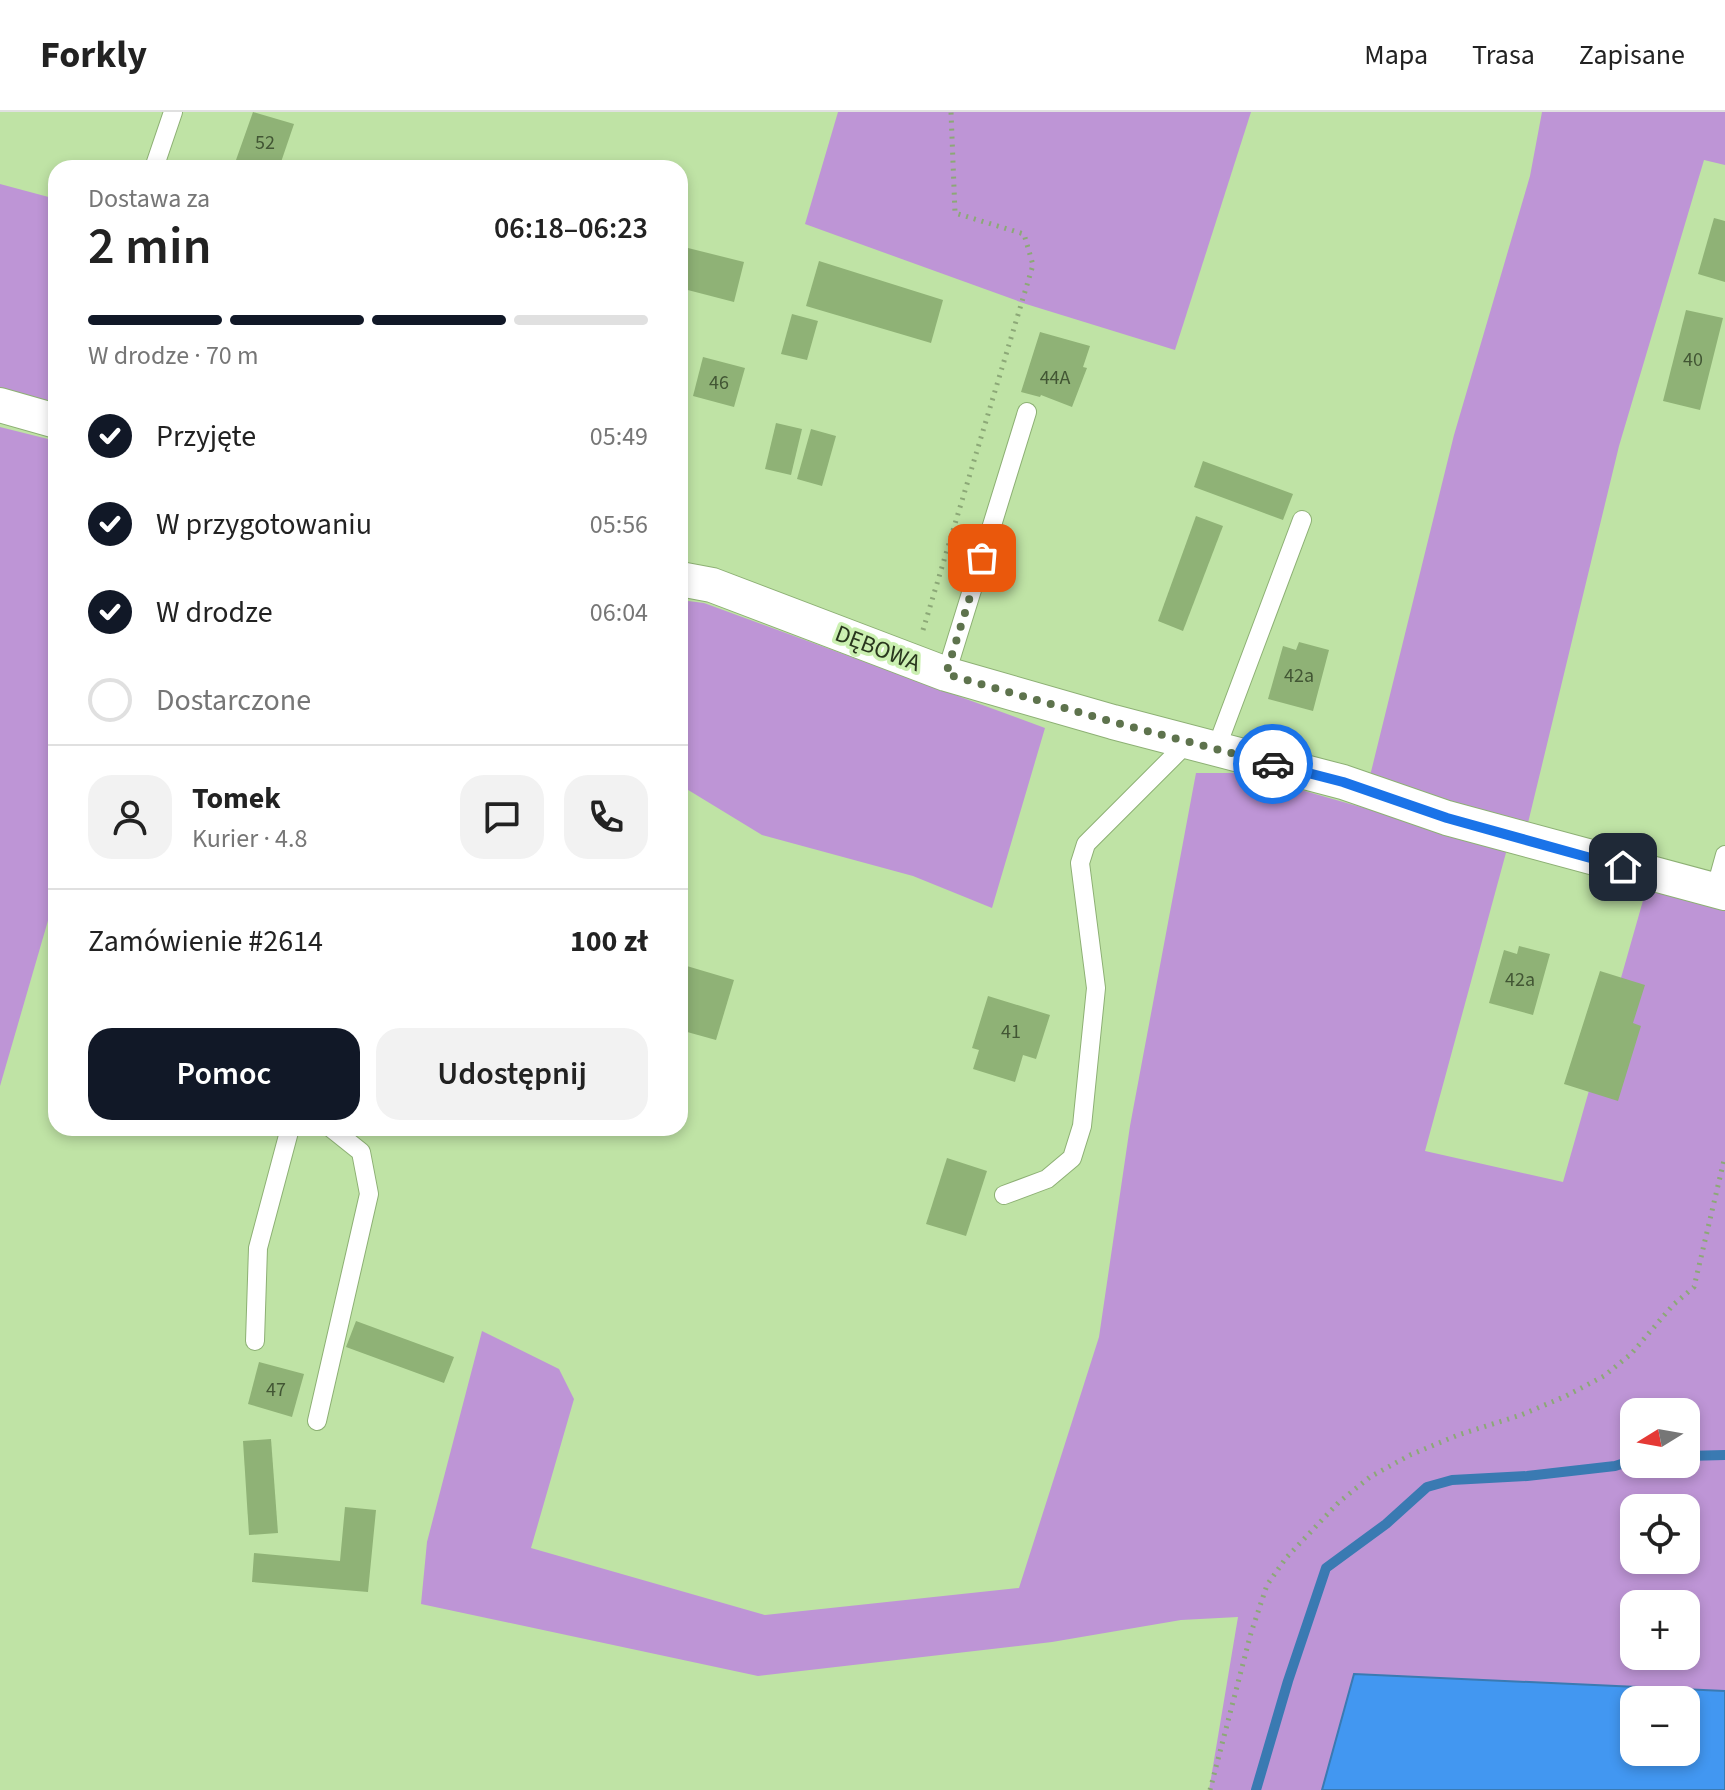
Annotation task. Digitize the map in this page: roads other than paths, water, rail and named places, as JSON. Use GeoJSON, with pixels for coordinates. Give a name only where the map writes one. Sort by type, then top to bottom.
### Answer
{"type":"FeatureCollection","features":[{"type":"Feature","properties":{"kind":"street"},"geometry":{"type":"LineString","coordinates":[[0,405],[48,419]]}},
{"type":"Feature","properties":{"kind":"street","name":"DĘBOWA"},"geometry":{"type":"LineString","coordinates":[[688,580],[712,585],[946,674],[1343,782],[1447,818],[1720,892]]}},
{"type":"Feature","properties":{"kind":"lane"},"geometry":{"type":"LineString","coordinates":[[157,160],[173,112]]}},
{"type":"Feature","properties":{"kind":"lane"},"geometry":{"type":"LineString","coordinates":[[946,674],[1027,412]]}},
{"type":"Feature","properties":{"kind":"lane"},"geometry":{"type":"LineString","coordinates":[[1004,1195],[1047,1179],[1072,1158],[1082,1126],[1096,988],[1080,863],[1086,844],[1202,746],[1302,520]]}},
{"type":"Feature","properties":{"kind":"lane"},"geometry":{"type":"LineString","coordinates":[[1720,892],[1725,855]]}},
{"type":"Feature","properties":{"kind":"lane"},"geometry":{"type":"LineString","coordinates":[[255,1341],[258,1248],[288,1136]]}},
{"type":"Feature","properties":{"kind":"lane"},"geometry":{"type":"LineString","coordinates":[[317,1421],[369,1194],[361,1152],[341,1136]]}},
{"type":"Feature","properties":{"kind":"water"},"geometry":{"type":"Polygon","coordinates":[[[1354,1674],[1620,1686],[1620,1766],[1700,1766],[1700,1690],[1725,1691],[1725,1790],[1322,1790],[1354,1674]]]}},
{"type":"Feature","properties":{"kind":"waterway"},"geometry":{"type":"LineString","coordinates":[[1700,1456],[1725,1455]]}},
{"type":"Feature","properties":{"kind":"waterway"},"geometry":{"type":"LineString","coordinates":[[1256,1790],[1326,1568],[1386,1524],[1427,1487],[1452,1480],[1527,1476],[1620,1464]]}}]}
